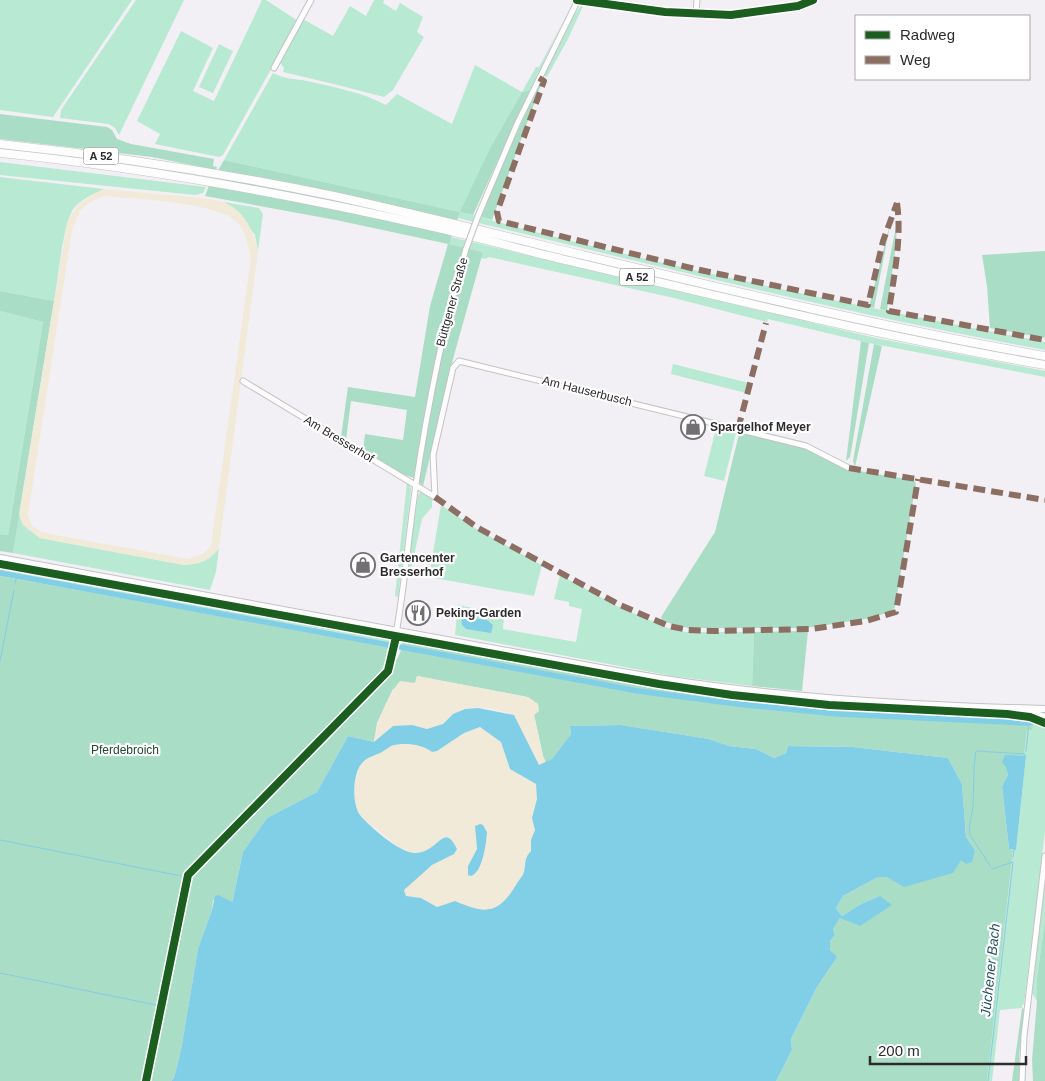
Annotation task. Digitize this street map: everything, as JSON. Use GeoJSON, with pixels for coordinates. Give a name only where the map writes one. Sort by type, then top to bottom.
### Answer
{"type":"FeatureCollection","features":[{"type":"Feature","properties":{"kind":"highway","name":"A 52"},"geometry":{"type":"LineString","coordinates":[[0,144],[101,156],[231,176],[331,196],[441,220],[785,303],[988,346],[1045,356]]}},
{"type":"Feature","properties":{"kind":"highway","name":"A 52"},"geometry":{"type":"LineString","coordinates":[[0,153],[110,166],[230,185],[440,228],[570,261],[880,333],[1045,365]]}},
{"type":"Feature","properties":{"kind":"main road"},"geometry":{"type":"LineString","coordinates":[[0,558],[397,628],[622,672],[733,689],[866,702],[1045,710]]}},
{"type":"Feature","properties":{"kind":"main road"},"geometry":{"type":"LineString","coordinates":[[1019,709],[1045,717]]}},
{"type":"Feature","properties":{"kind":"street"},"geometry":{"type":"LineString","coordinates":[[274,68],[311,0]]}},
{"type":"Feature","properties":{"kind":"street"},"geometry":{"type":"LineString","coordinates":[[577,0],[665,12],[731,14],[798,6],[813,0]]}},
{"type":"Feature","properties":{"kind":"street","name":"Büttgener Straße"},"geometry":{"type":"LineString","coordinates":[[389,669],[396,638],[416,485],[437,358],[453,291],[478,216],[520,116],[577,0]]}},
{"type":"Feature","properties":{"kind":"street"},"geometry":{"type":"LineString","coordinates":[[696,13],[697,0]]}},
{"type":"Feature","properties":{"kind":"street","name":"Am Hauserbusch"},"geometry":{"type":"LineString","coordinates":[[435,497],[433,456],[453,368],[459,361],[806,446],[849,468]]}},
{"type":"Feature","properties":{"kind":"street","name":"Am Bresserhof"},"geometry":{"type":"LineString","coordinates":[[243,381],[435,497]]}},
{"type":"Feature","properties":{"kind":"street"},"geometry":{"type":"LineString","coordinates":[[1022,1081],[1024,1036],[1045,856]]}},
{"type":"Feature","properties":{"kind":"green space"},"geometry":{"type":"Polygon","coordinates":[[[0,0],[132,0],[53,117],[0,110],[0,0]]]}},
{"type":"Feature","properties":{"kind":"green space"},"geometry":{"type":"Polygon","coordinates":[[[136,0],[184,0],[119,135],[115,128],[109,124],[60,118],[61,110],[136,0]]]}},
{"type":"Feature","properties":{"kind":"green space"},"geometry":{"type":"Polygon","coordinates":[[[262,0],[266,0],[298,21],[223,155],[219,157],[155,144],[160,134],[137,121],[181,31],[213,48],[193,91],[214,101],[262,0]]]}},
{"type":"Feature","properties":{"kind":"green space"},"geometry":{"type":"Polygon","coordinates":[[[374,0],[384,0],[383,3],[396,11],[400,3],[423,17],[417,32],[424,37],[393,90],[384,97],[283,72],[284,68],[279,61],[303,19],[333,36],[350,6],[366,16],[374,0]]]}},
{"type":"Feature","properties":{"kind":"green space"},"geometry":{"type":"Polygon","coordinates":[[[584,4],[568,39],[547,77],[545,76],[561,38],[579,8],[584,4]]]}},
{"type":"Feature","properties":{"kind":"green space"},"geometry":{"type":"Polygon","coordinates":[[[561,25],[530,90],[522,92],[536,67],[539,67],[561,25]]]}},
{"type":"Feature","properties":{"kind":"green space"},"geometry":{"type":"Polygon","coordinates":[[[219,44],[233,51],[213,93],[199,87],[219,44]]]}},
{"type":"Feature","properties":{"kind":"green space"},"geometry":{"type":"Polygon","coordinates":[[[475,65],[522,92],[491,146],[461,212],[678,266],[825,298],[1045,342],[1045,350],[898,321],[751,288],[458,218],[460,212],[224,160],[273,73],[286,78],[347,90],[386,105],[397,94],[452,124],[475,65]]]}},
{"type":"Feature","properties":{"kind":"green space"},"geometry":{"type":"Polygon","coordinates":[[[540,82],[542,82],[492,220],[481,217],[494,183],[540,82]]]}},
{"type":"Feature","properties":{"kind":"green space"},"geometry":{"type":"Polygon","coordinates":[[[530,90],[473,215],[460,212],[491,146],[522,92],[530,90]]]}},
{"type":"Feature","properties":{"kind":"green space"},"geometry":{"type":"Polygon","coordinates":[[[0,114],[107,127],[112,130],[117,139],[131,144],[214,159],[213,166],[217,167],[216,170],[152,157],[0,139],[0,114]]]}},
{"type":"Feature","properties":{"kind":"green space"},"geometry":{"type":"Polygon","coordinates":[[[224,160],[460,212],[449,244],[483,252],[453,359],[423,486],[414,478],[399,473],[363,451],[365,434],[403,440],[407,410],[351,401],[346,440],[341,437],[348,387],[415,397],[430,306],[448,244],[336,220],[205,196],[224,160]]]}},
{"type":"Feature","properties":{"kind":"green space"},"geometry":{"type":"Polygon","coordinates":[[[0,162],[206,187],[203,193],[195,195],[0,175],[0,162]]]}},
{"type":"Feature","properties":{"kind":"green space"},"geometry":{"type":"Polygon","coordinates":[[[0,177],[104,189],[81,202],[70,215],[64,238],[54,301],[0,291],[0,177]]]}},
{"type":"Feature","properties":{"kind":"green space"},"geometry":{"type":"Polygon","coordinates":[[[224,202],[259,208],[263,214],[258,251],[255,235],[235,210],[224,202]]]}},
{"type":"Feature","properties":{"kind":"green space"},"geometry":{"type":"Polygon","coordinates":[[[891,220],[874,308],[869,307],[891,220]]]}},
{"type":"Feature","properties":{"kind":"green space"},"geometry":{"type":"Polygon","coordinates":[[[897,221],[896,244],[887,311],[880,309],[897,221]]]}},
{"type":"Feature","properties":{"kind":"green space"},"geometry":{"type":"Polygon","coordinates":[[[451,237],[876,338],[1045,371],[1045,377],[869,343],[768,319],[767,322],[674,298],[489,257],[485,259],[481,258],[483,252],[449,244],[451,237]]]}},
{"type":"Feature","properties":{"kind":"green space"},"geometry":{"type":"Polygon","coordinates":[[[1045,251],[1045,338],[990,328],[987,286],[982,255],[1045,251]]]}},
{"type":"Feature","properties":{"kind":"green space"},"geometry":{"type":"Polygon","coordinates":[[[0,291],[54,301],[13,553],[0,551],[0,534],[8,535],[43,322],[0,311],[0,291]]]}},
{"type":"Feature","properties":{"kind":"green space"},"geometry":{"type":"Polygon","coordinates":[[[0,311],[43,322],[8,535],[0,534],[0,311]]]}},
{"type":"Feature","properties":{"kind":"green space"},"geometry":{"type":"Polygon","coordinates":[[[861,341],[869,343],[850,457],[846,461],[861,341]]]}},
{"type":"Feature","properties":{"kind":"green space"},"geometry":{"type":"Polygon","coordinates":[[[874,344],[882,346],[855,467],[853,461],[874,344]]]}},
{"type":"Feature","properties":{"kind":"green space"},"geometry":{"type":"Polygon","coordinates":[[[673,364],[749,383],[746,393],[671,374],[673,364]]]}},
{"type":"Feature","properties":{"kind":"green space"},"geometry":{"type":"Polygon","coordinates":[[[717,425],[734,429],[736,433],[724,481],[704,476],[717,425]]]}},
{"type":"Feature","properties":{"kind":"green space"},"geometry":{"type":"Polygon","coordinates":[[[743,432],[805,448],[847,469],[913,480],[916,483],[895,607],[891,612],[865,619],[806,628],[688,628],[662,621],[661,617],[715,532],[739,434],[743,432]]]}},
{"type":"Feature","properties":{"kind":"green space"},"geometry":{"type":"Polygon","coordinates":[[[407,482],[410,484],[411,490],[398,597],[395,596],[407,482]]]}},
{"type":"Feature","properties":{"kind":"green space"},"geometry":{"type":"Polygon","coordinates":[[[420,492],[432,498],[432,507],[422,519],[410,574],[407,567],[420,492]]]}},
{"type":"Feature","properties":{"kind":"green space"},"geometry":{"type":"Polygon","coordinates":[[[441,505],[478,530],[542,565],[534,596],[429,577],[441,505]]]}},
{"type":"Feature","properties":{"kind":"green space"},"geometry":{"type":"Polygon","coordinates":[[[19,514],[23,525],[40,538],[184,565],[204,561],[219,548],[216,572],[210,590],[13,553],[19,514]]]}},
{"type":"Feature","properties":{"kind":"green space"},"geometry":{"type":"Polygon","coordinates":[[[0,561],[388,632],[390,636],[0,565],[0,561]]]}},
{"type":"Feature","properties":{"kind":"green space"},"geometry":{"type":"Polygon","coordinates":[[[0,565],[390,636],[390,641],[0,570],[0,565]]]}},
{"type":"Feature","properties":{"kind":"green space"},"geometry":{"type":"Polygon","coordinates":[[[0,570],[390,641],[389,647],[0,576],[0,570]]]}},
{"type":"Feature","properties":{"kind":"green space"},"geometry":{"type":"Polygon","coordinates":[[[560,575],[619,607],[668,628],[685,632],[754,632],[752,686],[672,676],[455,635],[458,605],[504,614],[503,629],[576,642],[582,609],[569,606],[569,602],[554,599],[560,575]]]}},
{"type":"Feature","properties":{"kind":"green space","name":"Pferdebroich"},"geometry":{"type":"Polygon","coordinates":[[[0,576],[389,647],[387,662],[370,685],[183,875],[142,1081],[0,1081],[0,576]]]}},
{"type":"Feature","properties":{"kind":"green space"},"geometry":{"type":"Polygon","coordinates":[[[808,631],[802,691],[752,686],[754,632],[808,631]]]}},
{"type":"Feature","properties":{"kind":"green space"},"geometry":{"type":"Polygon","coordinates":[[[403,640],[732,696],[866,709],[1007,714],[1035,720],[1032,730],[1027,730],[1024,756],[1005,756],[1008,775],[1002,786],[1009,849],[1013,850],[987,1081],[776,1081],[792,1050],[791,1039],[817,987],[836,959],[837,956],[830,950],[830,941],[835,935],[833,929],[840,918],[880,896],[861,904],[842,916],[836,908],[843,896],[878,877],[887,877],[961,860],[975,850],[966,837],[962,784],[948,758],[853,747],[788,746],[786,753],[774,758],[756,749],[729,746],[709,739],[621,725],[570,726],[571,734],[552,759],[546,763],[534,715],[538,704],[527,697],[417,676],[415,684],[393,689],[377,723],[374,742],[348,736],[317,792],[267,818],[243,852],[232,902],[213,900],[212,910],[198,949],[181,1050],[174,1078],[171,1081],[150,1081],[191,876],[387,679],[400,653],[403,640]]]}},
{"type":"Feature","properties":{"kind":"green space"},"geometry":{"type":"Polygon","coordinates":[[[444,643],[699,688],[784,698],[1008,712],[1030,715],[1045,720],[1045,722],[1030,716],[1007,713],[866,707],[732,694],[660,683],[444,643]]]}},
{"type":"Feature","properties":{"kind":"green space"},"geometry":{"type":"Polygon","coordinates":[[[388,677],[191,876],[148,1081],[189,875],[384,678],[388,677]]]}},
{"type":"Feature","properties":{"kind":"green space"},"geometry":{"type":"Polygon","coordinates":[[[1035,720],[1045,724],[1045,832],[1024,1004],[1022,1008],[1000,1010],[992,1081],[987,1081],[1013,850],[1016,850],[1027,730],[1032,730],[1035,720]]]}},
{"type":"Feature","properties":{"kind":"green space"},"geometry":{"type":"Polygon","coordinates":[[[1045,883],[1045,919],[1037,978],[1037,1001],[1032,993],[1045,883]]]}},
{"type":"Feature","properties":{"kind":"green space"},"geometry":{"type":"Polygon","coordinates":[[[1045,919],[1045,1081],[1033,1081],[1032,1060],[1037,978],[1045,919]]]}},
{"type":"Feature","properties":{"kind":"green space"},"geometry":{"type":"Polygon","coordinates":[[[1022,1008],[1024,1009],[1019,1056],[1019,1081],[1012,1081],[1022,1008]]]}},
{"type":"Feature","properties":{"kind":"sand"},"geometry":{"type":"Polygon","coordinates":[[[104,189],[202,198],[223,202],[237,210],[247,222],[256,243],[258,251],[219,548],[208,559],[200,562],[184,565],[40,538],[23,525],[19,514],[67,223],[78,206],[104,189]],[[104,196],[83,208],[72,230],[28,515],[32,526],[44,533],[188,559],[203,554],[211,546],[251,258],[248,243],[243,230],[237,222],[227,215],[212,210],[154,200],[104,196]]]}},
{"type":"Feature","properties":{"kind":"sand"},"geometry":{"type":"Polygon","coordinates":[[[417,676],[528,697],[538,704],[539,711],[534,715],[546,763],[539,765],[514,715],[476,707],[461,710],[435,728],[410,727],[394,732],[374,742],[383,710],[395,687],[400,681],[415,683],[417,676]]]}},
{"type":"Feature","properties":{"kind":"sand"},"geometry":{"type":"Polygon","coordinates":[[[480,727],[501,741],[510,769],[536,784],[535,828],[531,851],[523,874],[503,902],[490,910],[475,908],[455,901],[437,907],[421,898],[406,896],[404,890],[421,873],[457,849],[449,837],[443,837],[435,845],[421,853],[406,851],[392,842],[360,815],[354,796],[356,774],[362,763],[368,758],[391,746],[401,744],[418,746],[432,752],[437,751],[464,733],[480,727]],[[486,828],[475,835],[477,849],[468,866],[476,874],[484,858],[483,851],[487,832],[486,828]]]}},
{"type":"Feature","properties":{"kind":"water"},"geometry":{"type":"Polygon","coordinates":[[[461,618],[487,620],[493,625],[491,633],[466,629],[462,625],[461,618]]]}},
{"type":"Feature","properties":{"kind":"water"},"geometry":{"type":"Polygon","coordinates":[[[478,708],[514,715],[539,765],[552,759],[571,734],[570,726],[621,725],[709,739],[729,746],[756,749],[774,758],[786,753],[788,746],[853,747],[948,758],[962,784],[966,837],[975,850],[972,862],[966,864],[961,860],[953,873],[904,887],[887,877],[878,877],[843,896],[836,908],[842,916],[861,904],[880,896],[892,905],[860,926],[840,918],[833,929],[835,935],[830,941],[830,950],[837,956],[836,959],[817,987],[791,1039],[792,1050],[776,1081],[171,1081],[174,1078],[181,1050],[198,949],[215,896],[219,895],[232,902],[243,852],[267,818],[317,792],[348,736],[374,742],[393,726],[412,725],[427,729],[443,724],[453,714],[465,709],[478,708]],[[480,727],[464,733],[437,751],[432,752],[423,747],[401,744],[391,746],[362,763],[356,774],[354,797],[357,810],[371,826],[393,844],[408,852],[422,852],[444,838],[452,841],[457,849],[454,854],[432,865],[404,890],[406,896],[421,898],[437,907],[455,901],[483,910],[490,909],[497,907],[503,902],[523,875],[526,858],[531,851],[531,840],[535,830],[532,818],[537,799],[536,784],[510,769],[501,742],[480,727]]]}},
{"type":"Feature","properties":{"kind":"water"},"geometry":{"type":"Polygon","coordinates":[[[1005,755],[1026,756],[1016,850],[1009,849],[1002,786],[1008,775],[1006,767],[1002,762],[1005,755]]]}},
{"type":"Feature","properties":{"kind":"water"},"geometry":{"type":"Polygon","coordinates":[[[483,825],[487,832],[485,850],[478,869],[471,876],[468,875],[468,866],[477,849],[475,826],[483,825]]]}},
{"type":"Feature","properties":{"kind":"waterway"},"geometry":{"type":"LineString","coordinates":[[0,573],[638,691],[737,704],[838,714],[1029,723]]}},
{"type":"Feature","properties":{"kind":"waterway"},"geometry":{"type":"LineString","coordinates":[[15,583],[17,576]]}},
{"type":"Feature","properties":{"kind":"waterway"},"geometry":{"type":"LineString","coordinates":[[0,661],[14,590]]}},
{"type":"Feature","properties":{"kind":"waterway","name":"Jüchener Bach"},"geometry":{"type":"LineString","coordinates":[[1026,751],[1029,723]]}},
{"type":"Feature","properties":{"kind":"waterway"},"geometry":{"type":"LineString","coordinates":[[991,867],[970,835],[976,751],[1025,754],[1025,756]]}},
{"type":"Feature","properties":{"kind":"waterway"},"geometry":{"type":"LineString","coordinates":[[0,840],[181,876]]}},
{"type":"Feature","properties":{"kind":"waterway","name":"Jüchener Bach"},"geometry":{"type":"LineString","coordinates":[[1013,857],[1014,850]]}},
{"type":"Feature","properties":{"kind":"waterway","name":"Jüchener Bach"},"geometry":{"type":"LineString","coordinates":[[988,1081],[1013,862],[992,869]]}},
{"type":"Feature","properties":{"kind":"waterway"},"geometry":{"type":"LineString","coordinates":[[0,973],[156,1005]]}},
{"type":"Feature","properties":{"kind":"marked path"},"geometry":{"type":"LineString","coordinates":[[539,78],[544,81],[497,212],[499,221],[695,269],[868,305],[883,241],[897,203]]}},
{"type":"Feature","properties":{"kind":"marked path"},"geometry":{"type":"LineString","coordinates":[[897,203],[898,244],[889,311],[1045,340]]}},
{"type":"Feature","properties":{"kind":"marked path"},"geometry":{"type":"LineString","coordinates":[[738,429],[766,323]]}},
{"type":"Feature","properties":{"kind":"marked path"},"geometry":{"type":"LineString","coordinates":[[849,468],[1045,500]]}},
{"type":"Feature","properties":{"kind":"marked path"},"geometry":{"type":"LineString","coordinates":[[435,497],[478,528],[620,605],[669,626],[688,630],[714,631],[811,629],[866,621],[896,612],[918,479]]}},
{"type":"Feature","properties":{"kind":"cycle path"},"geometry":{"type":"LineString","coordinates":[[577,0],[665,12],[731,15],[798,6],[813,0]]}},
{"type":"Feature","properties":{"kind":"cycle path"},"geometry":{"type":"LineString","coordinates":[[0,564],[659,684],[732,695],[829,705],[1007,714],[1030,717],[1045,723]]}},
{"type":"Feature","properties":{"kind":"cycle path"},"geometry":{"type":"LineString","coordinates":[[146,1081],[188,875],[388,671],[396,637]]}},
{"type":"Feature","properties":{"kind":"place","name":"Spargelhof Meyer"},"geometry":{"type":"Point","coordinates":[693,427]}},
{"type":"Feature","properties":{"kind":"place","name":"Gartencenter Bresserhof"},"geometry":{"type":"Point","coordinates":[363,565]}},
{"type":"Feature","properties":{"kind":"place","name":"Peking-Garden"},"geometry":{"type":"Point","coordinates":[418,613]}}]}
